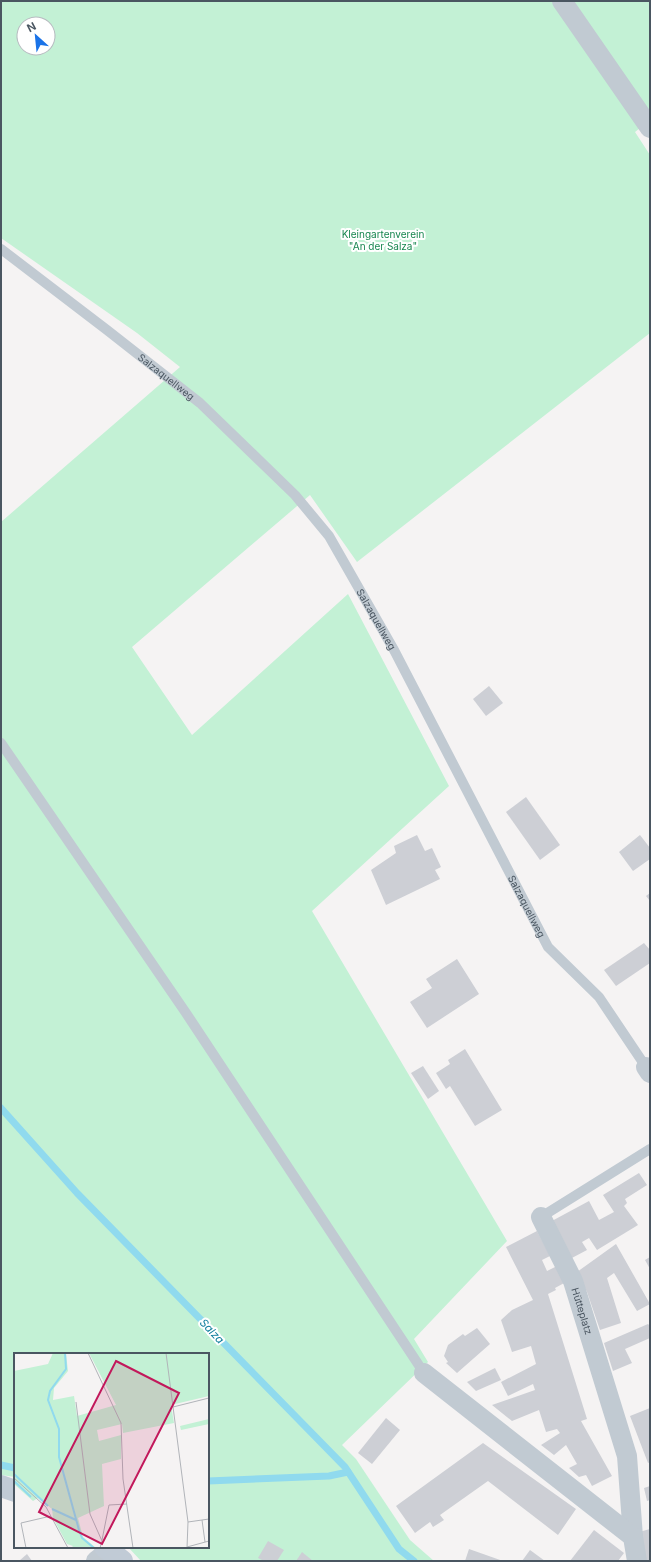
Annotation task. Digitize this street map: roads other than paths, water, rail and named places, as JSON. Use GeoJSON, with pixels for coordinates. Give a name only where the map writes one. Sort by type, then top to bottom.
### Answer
{"type":"FeatureCollection","features":[{"type":"Feature","properties":{"kind":"street"},"geometry":{"type":"LineString","coordinates":[[562,1],[650,128]]}},
{"type":"Feature","properties":{"kind":"street","name":"Hütteplatz"},"geometry":{"type":"LineString","coordinates":[[541,1217],[573,1281],[628,1456],[636,1561]]}},
{"type":"Feature","properties":{"kind":"street"},"geometry":{"type":"LineString","coordinates":[[424,1373],[633,1537]]}},
{"type":"Feature","properties":{"kind":"street"},"geometry":{"type":"LineString","coordinates":[[1,1486],[14,1490]]}},
{"type":"Feature","properties":{"kind":"lane","name":"Salzaquellweg"},"geometry":{"type":"LineString","coordinates":[[1,249],[200,403],[295,495],[329,536],[394,650],[548,947],[599,997],[648,1070]]}},
{"type":"Feature","properties":{"kind":"lane"},"geometry":{"type":"LineString","coordinates":[[1,744],[186,1013],[424,1373]]}},
{"type":"Feature","properties":{"kind":"lane","name":"Hütteplatz"},"geometry":{"type":"LineString","coordinates":[[541,1217],[650,1149]]}},
{"type":"Feature","properties":{"kind":"waterway","name":"Salza"},"geometry":{"type":"LineString","coordinates":[[1,1108],[77,1193],[345,1467],[399,1549],[414,1561]]}},
{"type":"Feature","properties":{"kind":"waterway"},"geometry":{"type":"LineString","coordinates":[[1,1465],[14,1468]]}},
{"type":"Feature","properties":{"kind":"waterway"},"geometry":{"type":"LineString","coordinates":[[209,1481],[329,1476],[348,1472]]}},
{"type":"Feature","properties":{"kind":"park label","name":"Kleingartenverein \"An der Salza\""},"geometry":{"type":"Point","coordinates":[383,240]}}]}
